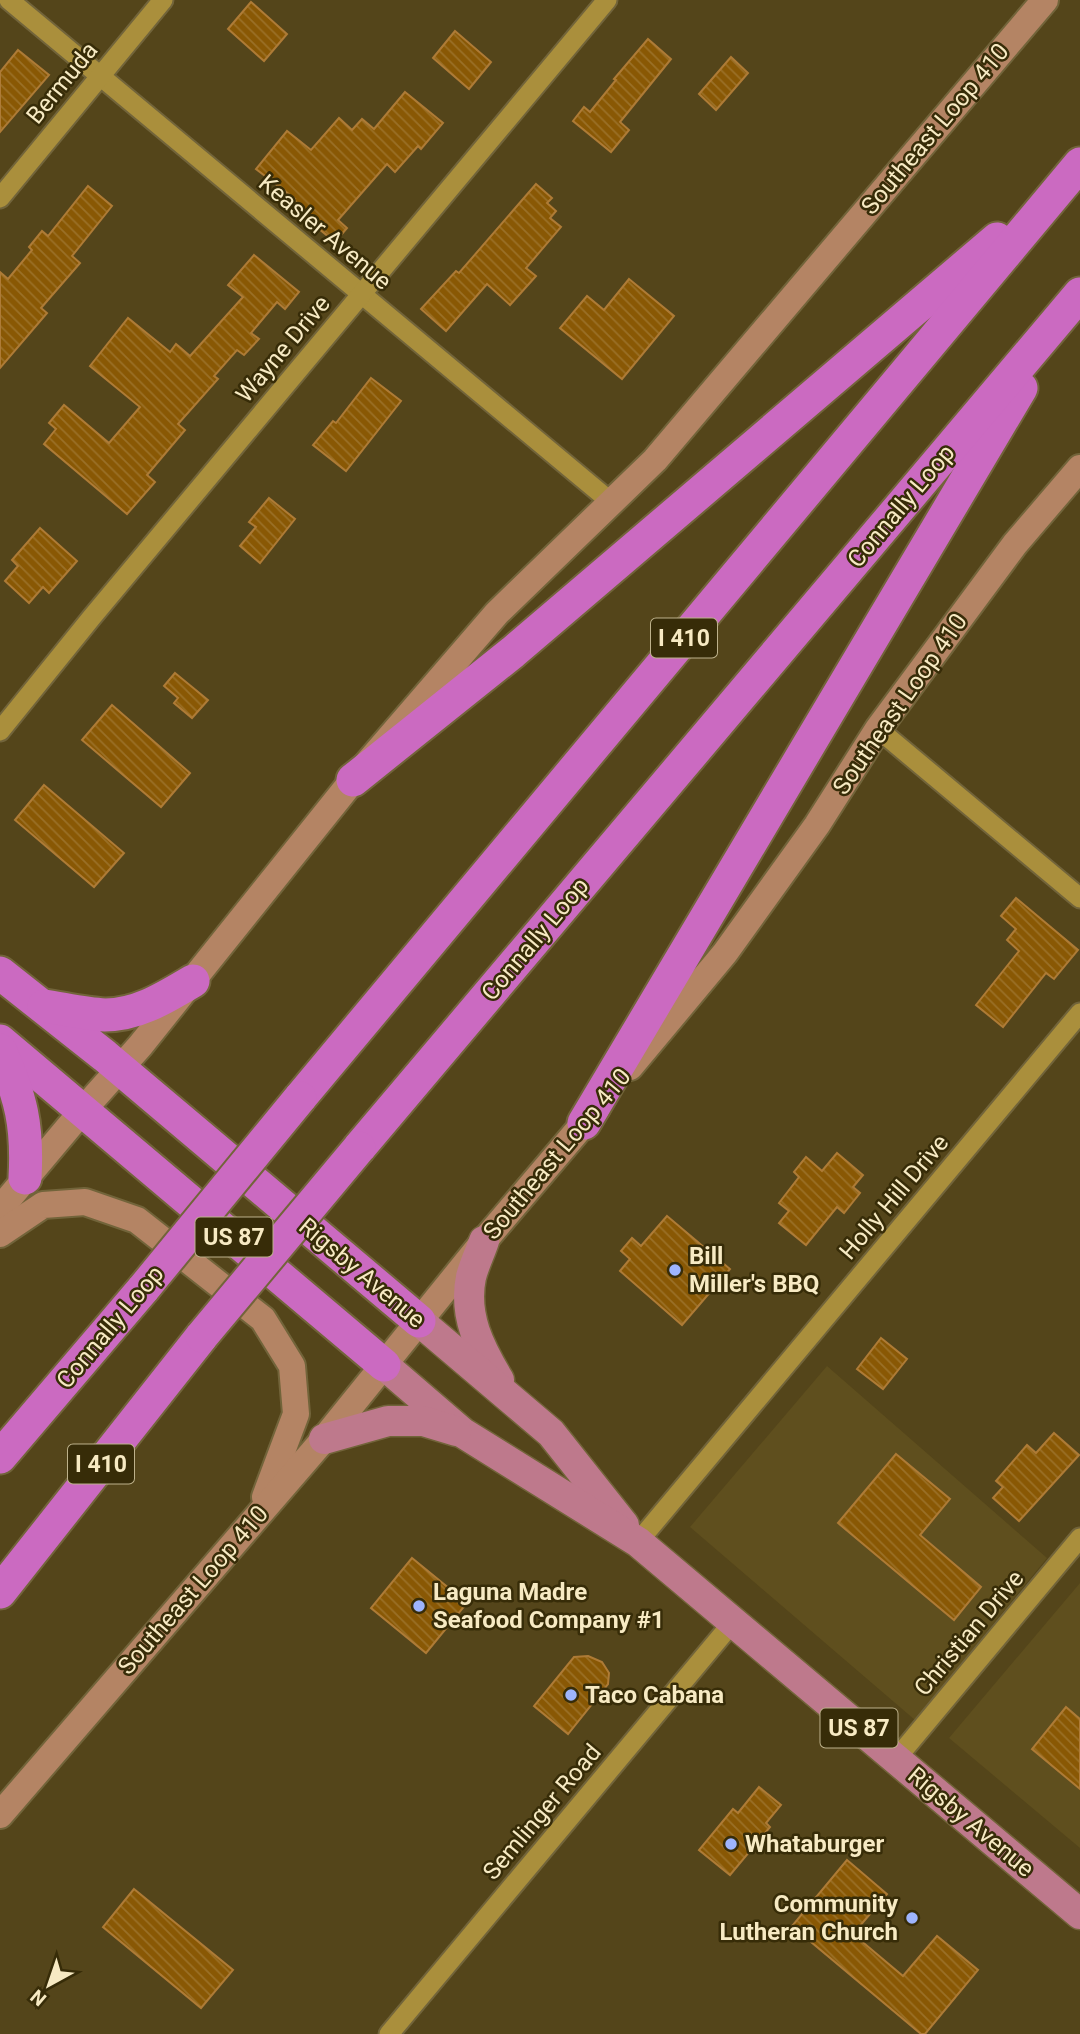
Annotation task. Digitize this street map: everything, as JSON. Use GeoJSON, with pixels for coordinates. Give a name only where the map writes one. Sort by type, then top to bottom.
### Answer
{"type":"FeatureCollection","features":[{"type":"Feature","properties":{"kind":"highway"},"geometry":{"type":"LineString","coordinates":[[353,780],[513,652],[1074,172]]}},
{"type":"Feature","properties":{"kind":"highway","name":"Connally Loop"},"geometry":{"type":"LineString","coordinates":[[0,1457],[144,1288],[1074,172]]}},
{"type":"Feature","properties":{"kind":"highway"},"geometry":{"type":"LineString","coordinates":[[584,1123],[1075,299]]}},
{"type":"Feature","properties":{"kind":"highway","name":"Connally Loop"},"geometry":{"type":"LineString","coordinates":[[0,1592],[202,1336],[359,1147],[1075,299]]}},
{"type":"Feature","properties":{"kind":"highway","name":"Rigsby Avenue"},"geometry":{"type":"LineString","coordinates":[[0,973],[120,1069],[419,1321]]}},
{"type":"Feature","properties":{"kind":"highway"},"geometry":{"type":"LineString","coordinates":[[44,1006],[107,1015],[132,1011],[156,1003],[193,981]]}},
{"type":"Feature","properties":{"kind":"highway","name":"Rigsby Avenue"},"geometry":{"type":"LineString","coordinates":[[0,1041],[384,1365]]}},
{"type":"Feature","properties":{"kind":"highway"},"geometry":{"type":"LineString","coordinates":[[0,1050],[22,1110],[27,1143],[25,1178]]}},
{"type":"Feature","properties":{"kind":"main road","name":"Southeast Loop 410"},"geometry":{"type":"LineString","coordinates":[[0,1209],[193,981],[353,780],[497,613],[655,460],[1045,0]]}},
{"type":"Feature","properties":{"kind":"main road","name":"Southeast Loop 410"},"geometry":{"type":"LineString","coordinates":[[0,1815],[324,1439],[484,1241],[725,953],[817,825],[878,729],[1015,544],[1080,468]]}},
{"type":"Feature","properties":{"kind":"main road"},"geometry":{"type":"LineString","coordinates":[[0,1234],[43,1205],[85,1202],[137,1220],[263,1318],[292,1366],[296,1414],[258,1515]]}},
{"type":"Feature","properties":{"kind":"main road"},"geometry":{"type":"LineString","coordinates":[[484,1241],[471,1278],[471,1321],[484,1354],[507,1396]]}},
{"type":"Feature","properties":{"kind":"main road","name":"Rigsby Avenue"},"geometry":{"type":"LineString","coordinates":[[419,1321],[551,1433],[638,1542]]}},
{"type":"Feature","properties":{"kind":"main road","name":"Rigsby Avenue"},"geometry":{"type":"LineString","coordinates":[[384,1365],[463,1433],[638,1542],[1080,1914]]}},
{"type":"Feature","properties":{"kind":"main road"},"geometry":{"type":"LineString","coordinates":[[324,1439],[388,1421],[423,1422],[463,1433]]}},
{"type":"Feature","properties":{"kind":"street","name":"Keasler Avenue"},"geometry":{"type":"LineString","coordinates":[[9,0],[611,502]]}},
{"type":"Feature","properties":{"kind":"street","name":"Bermuda"},"geometry":{"type":"LineString","coordinates":[[0,198],[163,0]]}},
{"type":"Feature","properties":{"kind":"street","name":"Wayne Drive"},"geometry":{"type":"LineString","coordinates":[[0,731],[607,0]]}},
{"type":"Feature","properties":{"kind":"street"},"geometry":{"type":"LineString","coordinates":[[878,729],[1080,898]]}},
{"type":"Feature","properties":{"kind":"street","name":"Holly Hill Drive"},"geometry":{"type":"LineString","coordinates":[[638,1542],[1080,1013]]}},
{"type":"Feature","properties":{"kind":"street","name":"Christian Drive"},"geometry":{"type":"LineString","coordinates":[[896,1759],[1080,1538]]}},
{"type":"Feature","properties":{"kind":"street","name":"Semlinger Road"},"geometry":{"type":"LineString","coordinates":[[389,2034],[733,1622]]}},
{"type":"Feature","properties":{"kind":"shaded area"},"geometry":{"type":"Polygon","coordinates":[[[827,1366],[1047,1558],[915,1720],[690,1527],[827,1366]]]}},
{"type":"Feature","properties":{"kind":"shaded area"},"geometry":{"type":"Polygon","coordinates":[[[1080,1583],[1080,1848],[949,1738],[1080,1583]]]}},
{"type":"Feature","properties":{"kind":"building"},"geometry":{"type":"Polygon","coordinates":[[[251,2],[287,34],[264,61],[228,29],[251,2]]]}},
{"type":"Feature","properties":{"kind":"building"},"geometry":{"type":"Polygon","coordinates":[[[455,31],[491,62],[469,89],[433,58],[455,31]]]}},
{"type":"Feature","properties":{"kind":"building"},"geometry":{"type":"Polygon","coordinates":[[[648,39],[671,59],[620,122],[629,130],[611,152],[573,121],[584,107],[590,112],[648,39]]]}},
{"type":"Feature","properties":{"kind":"building"},"geometry":{"type":"Polygon","coordinates":[[[18,50],[49,75],[0,132],[0,72],[18,50]]]}},
{"type":"Feature","properties":{"kind":"building"},"geometry":{"type":"Polygon","coordinates":[[[731,57],[748,73],[716,110],[699,94],[731,57]]]}},
{"type":"Feature","properties":{"kind":"building"},"geometry":{"type":"Polygon","coordinates":[[[405,92],[443,123],[421,149],[418,146],[395,172],[387,164],[338,220],[347,228],[335,242],[290,205],[295,199],[256,169],[287,131],[311,150],[339,118],[352,130],[362,119],[374,129],[405,92]]]}},
{"type":"Feature","properties":{"kind":"building"},"geometry":{"type":"Polygon","coordinates":[[[536,184],[552,198],[547,203],[556,211],[550,218],[561,227],[526,268],[536,276],[510,305],[487,284],[446,331],[421,309],[456,271],[459,273],[536,184]]]}},
{"type":"Feature","properties":{"kind":"building"},"geometry":{"type":"Polygon","coordinates":[[[88,186],[112,206],[72,256],[80,263],[41,308],[47,313],[0,368],[0,272],[8,279],[32,250],[29,247],[42,231],[48,236],[88,186]]]}},
{"type":"Feature","properties":{"kind":"building"},"geometry":{"type":"Polygon","coordinates":[[[254,255],[299,292],[285,309],[277,302],[251,333],[259,339],[244,355],[237,350],[214,376],[218,379],[178,424],[185,430],[147,475],[155,482],[127,514],[44,444],[56,429],[49,423],[64,405],[109,443],[140,407],[90,366],[128,318],[170,352],[176,344],[190,356],[243,297],[228,285],[254,255]]]}},
{"type":"Feature","properties":{"kind":"building"},"geometry":{"type":"Polygon","coordinates":[[[629,279],[674,316],[622,379],[560,328],[587,296],[604,310],[629,279]]]}},
{"type":"Feature","properties":{"kind":"building"},"geometry":{"type":"Polygon","coordinates":[[[371,378],[401,401],[346,471],[313,445],[333,421],[336,423],[371,378]]]}},
{"type":"Feature","properties":{"kind":"building"},"geometry":{"type":"Polygon","coordinates":[[[269,498],[295,519],[260,563],[240,546],[256,527],[249,522],[269,498]]]}},
{"type":"Feature","properties":{"kind":"building"},"geometry":{"type":"Polygon","coordinates":[[[40,528],[77,561],[49,593],[43,587],[29,603],[5,581],[18,566],[12,560],[40,528]]]}},
{"type":"Feature","properties":{"kind":"building"},"geometry":{"type":"Polygon","coordinates":[[[175,673],[208,700],[192,718],[174,703],[178,698],[164,686],[175,673]]]}},
{"type":"Feature","properties":{"kind":"building"},"geometry":{"type":"Polygon","coordinates":[[[112,705],[190,773],[161,807],[82,740],[112,705]]]}},
{"type":"Feature","properties":{"kind":"building"},"geometry":{"type":"Polygon","coordinates":[[[44,785],[124,853],[94,887],[15,820],[44,785]]]}},
{"type":"Feature","properties":{"kind":"building"},"geometry":{"type":"Polygon","coordinates":[[[1016,898],[1078,950],[1054,979],[1046,973],[1003,1027],[976,1005],[1019,951],[1007,940],[1016,929],[1001,916],[1016,898]]]}},
{"type":"Feature","properties":{"kind":"building"},"geometry":{"type":"Polygon","coordinates":[[[837,1153],[863,1175],[853,1187],[860,1193],[844,1213],[837,1207],[806,1245],[779,1223],[789,1211],[779,1203],[799,1177],[794,1172],[806,1157],[822,1171],[837,1153]]]}},
{"type":"Feature","properties":{"kind":"building","name":"Bill Miller's BBQ"},"geometry":{"type":"Polygon","coordinates":[[[667,1216],[730,1269],[682,1325],[620,1271],[630,1259],[621,1251],[632,1238],[641,1246],[667,1216]]]}},
{"type":"Feature","properties":{"kind":"building"},"geometry":{"type":"Polygon","coordinates":[[[881,1338],[907,1359],[883,1389],[857,1369],[881,1338]]]}},
{"type":"Feature","properties":{"kind":"building"},"geometry":{"type":"Polygon","coordinates":[[[1054,1433],[1079,1455],[1019,1521],[993,1498],[1003,1487],[996,1481],[1027,1445],[1036,1453],[1054,1433]]]}},
{"type":"Feature","properties":{"kind":"building"},"geometry":{"type":"Polygon","coordinates":[[[896,1454],[950,1499],[920,1535],[981,1587],[954,1620],[838,1523],[896,1454]]]}},
{"type":"Feature","properties":{"kind":"building","name":"Laguna Madre Seafood Company #1"},"geometry":{"type":"Polygon","coordinates":[[[412,1558],[467,1603],[426,1653],[371,1608],[412,1558]]]}},
{"type":"Feature","properties":{"kind":"building","name":"Taco Cabana"},"geometry":{"type":"Polygon","coordinates":[[[588,1656],[602,1662],[609,1673],[608,1684],[568,1734],[534,1706],[574,1657],[588,1656]]]}},
{"type":"Feature","properties":{"kind":"building"},"geometry":{"type":"Polygon","coordinates":[[[1066,1707],[1080,1719],[1080,1789],[1032,1749],[1066,1707]]]}},
{"type":"Feature","properties":{"kind":"building","name":"Whataburger"},"geometry":{"type":"Polygon","coordinates":[[[759,1787],[781,1805],[766,1823],[770,1827],[730,1875],[699,1850],[733,1809],[738,1813],[759,1787]]]}},
{"type":"Feature","properties":{"kind":"building"},"geometry":{"type":"Polygon","coordinates":[[[847,1860],[887,1894],[853,1934],[903,1976],[937,1936],[978,1970],[925,2034],[921,2034],[792,1926],[847,1860]]]}},
{"type":"Feature","properties":{"kind":"building"},"geometry":{"type":"Polygon","coordinates":[[[134,1889],[233,1970],[201,2008],[103,1927],[134,1889]]]}},
{"type":"Feature","properties":{"kind":"place","name":"Bill Miller's BBQ"},"geometry":{"type":"Point","coordinates":[675,1270]}},
{"type":"Feature","properties":{"kind":"place","name":"Laguna Madre Seafood Company #1"},"geometry":{"type":"Point","coordinates":[419,1606]}},
{"type":"Feature","properties":{"kind":"place","name":"Taco Cabana"},"geometry":{"type":"Point","coordinates":[571,1695]}},
{"type":"Feature","properties":{"kind":"place","name":"Whataburger"},"geometry":{"type":"Point","coordinates":[731,1844]}},
{"type":"Feature","properties":{"kind":"place","name":"Community Lutheran Church"},"geometry":{"type":"Point","coordinates":[912,1918]}}]}
